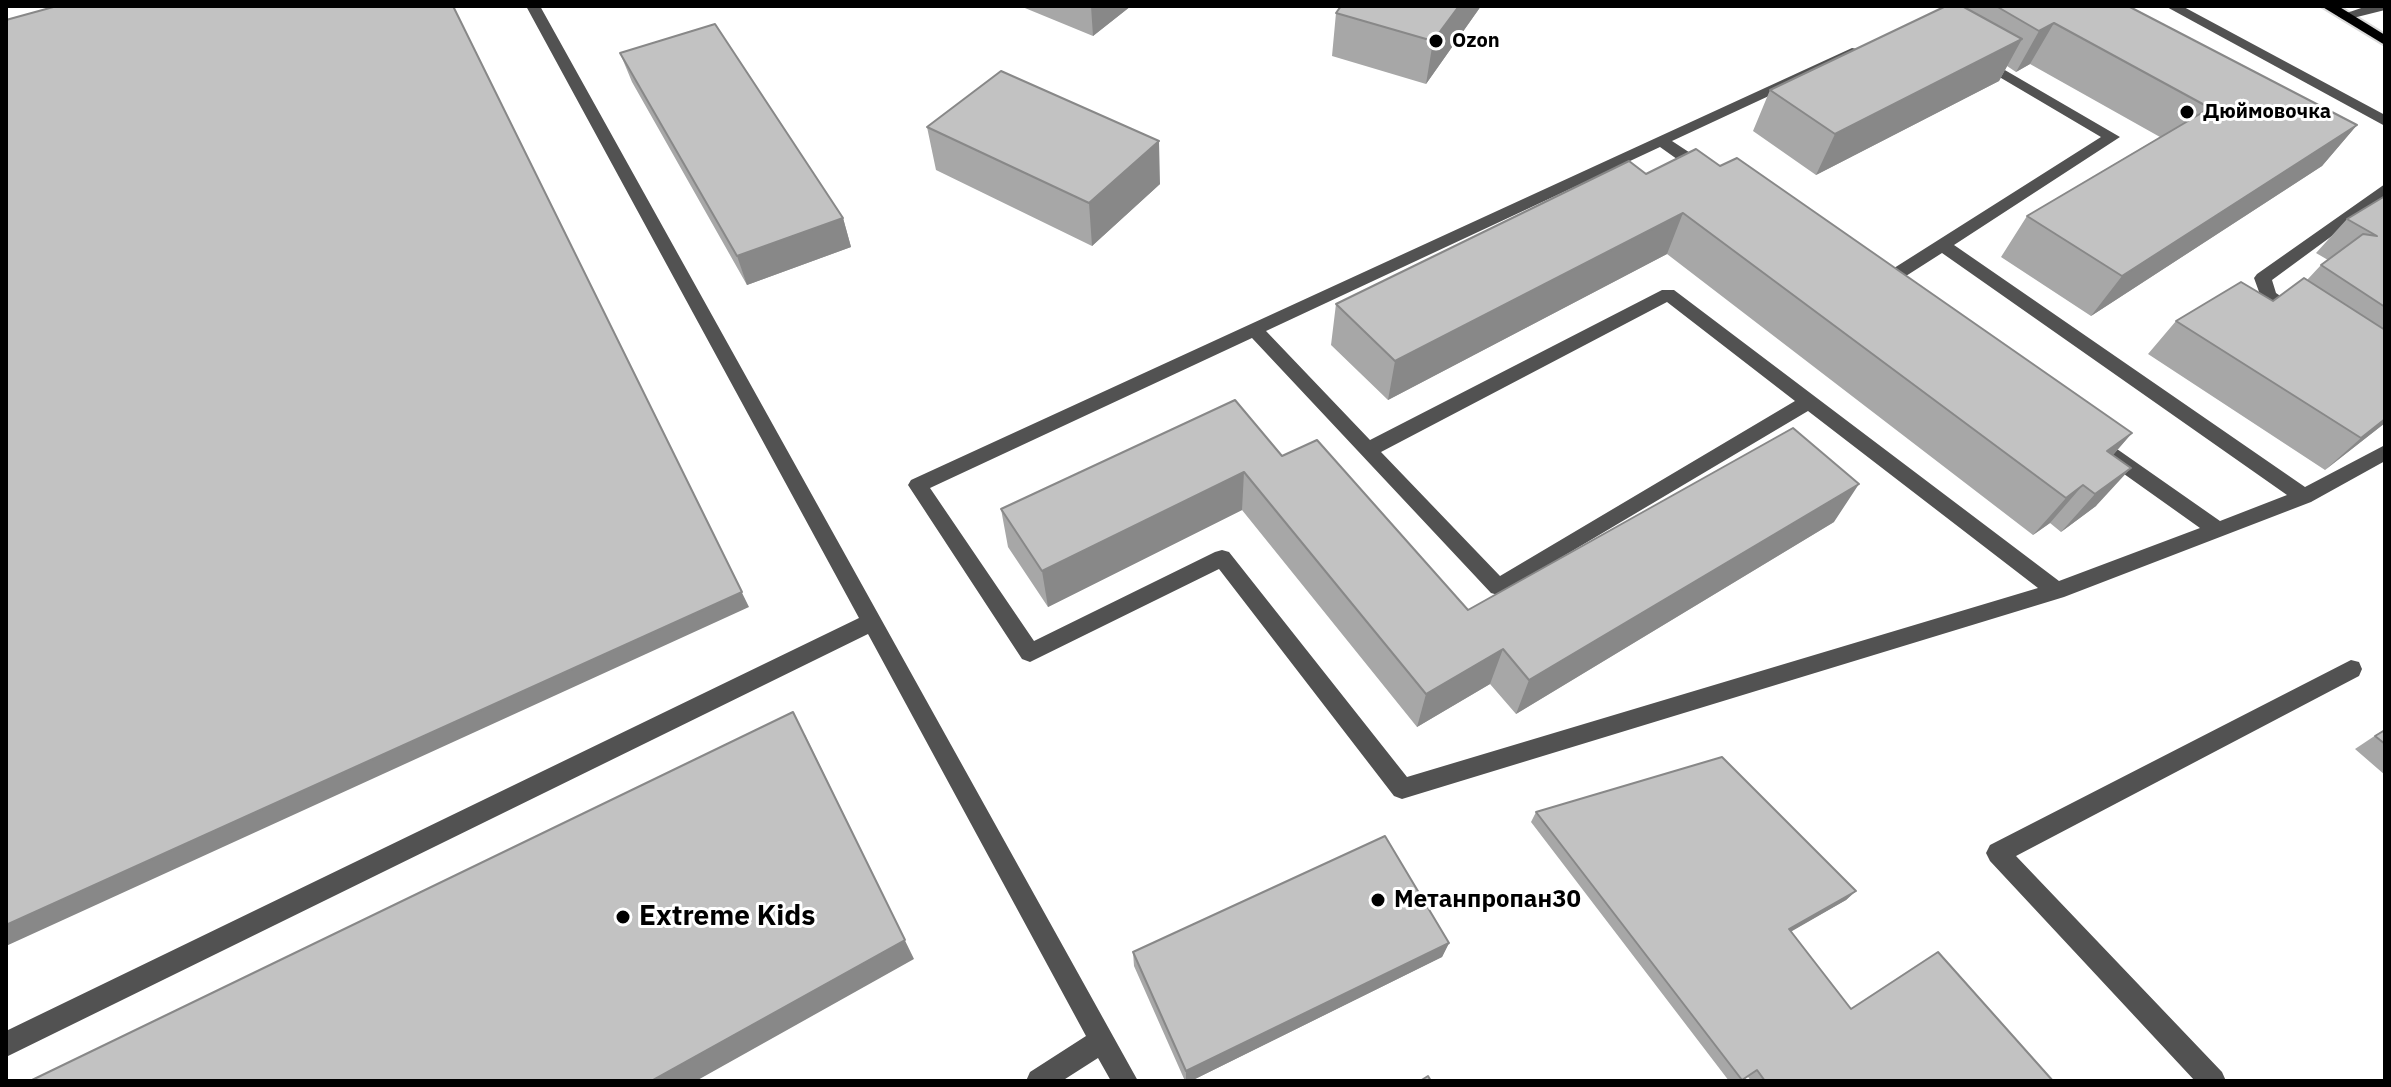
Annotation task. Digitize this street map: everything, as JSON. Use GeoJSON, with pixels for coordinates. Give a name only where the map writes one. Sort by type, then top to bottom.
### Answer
{"type":"FeatureCollection","features":[{"type":"Feature","properties":{"kind":"main road"},"geometry":{"type":"LineString","coordinates":[[2328,6],[2385,41]]}},
{"type":"Feature","properties":{"kind":"lane"},"geometry":{"type":"LineString","coordinates":[[533,6],[1125,1081]]}},
{"type":"Feature","properties":{"kind":"lane"},"geometry":{"type":"LineString","coordinates":[[2172,6],[2385,121]]}},
{"type":"Feature","properties":{"kind":"lane"},"geometry":{"type":"LineString","coordinates":[[2345,16],[2384,6]]}},
{"type":"Feature","properties":{"kind":"lane"},"geometry":{"type":"LineString","coordinates":[[1873,42],[918,485],[1030,653],[1222,558],[1402,789],[2057,591],[2304,497],[2385,452]]}},
{"type":"Feature","properties":{"kind":"lane"},"geometry":{"type":"LineString","coordinates":[[1874,289],[2112,137],[1968,53]]}},
{"type":"Feature","properties":{"kind":"lane"},"geometry":{"type":"LineString","coordinates":[[1660,140],[1723,184]]}},
{"type":"Feature","properties":{"kind":"lane"},"geometry":{"type":"LineString","coordinates":[[2307,323],[2268,296],[2263,278],[2385,189]]}},
{"type":"Feature","properties":{"kind":"lane"},"geometry":{"type":"LineString","coordinates":[[1942,245],[2304,497]]}},
{"type":"Feature","properties":{"kind":"lane"},"geometry":{"type":"LineString","coordinates":[[1368,450],[1668,294],[2057,591]]}},
{"type":"Feature","properties":{"kind":"lane"},"geometry":{"type":"LineString","coordinates":[[1254,329],[1498,587],[1809,401]]}},
{"type":"Feature","properties":{"kind":"lane"},"geometry":{"type":"LineString","coordinates":[[2091,440],[2218,530]]}},
{"type":"Feature","properties":{"kind":"lane"},"geometry":{"type":"LineString","coordinates":[[6,1044],[872,622]]}},
{"type":"Feature","properties":{"kind":"lane"},"geometry":{"type":"LineString","coordinates":[[2213,1081],[1998,853],[2351,669]]}},
{"type":"Feature","properties":{"kind":"lane"},"geometry":{"type":"LineString","coordinates":[[1039,1081],[1103,1040]]}},
{"type":"Feature","properties":{"kind":"building"},"geometry":{"type":"Polygon","coordinates":[[[57,6],[453,6],[742,592],[6,925],[6,20],[57,6]]]}},
{"type":"Feature","properties":{"kind":"building"},"geometry":{"type":"Polygon","coordinates":[[[1341,6],[1459,6],[1433,41],[1336,13],[1341,6]]]}},
{"type":"Feature","properties":{"kind":"building"},"geometry":{"type":"Polygon","coordinates":[[[1946,6],[1962,6],[2022,39],[1835,134],[1770,90],[1946,6]]]}},
{"type":"Feature","properties":{"kind":"building"},"geometry":{"type":"Polygon","coordinates":[[[1996,6],[2128,6],[2357,125],[2122,276],[2027,216],[2210,108],[2054,23],[2039,31],[1996,6]]]}},
{"type":"Feature","properties":{"kind":"building"},"geometry":{"type":"Polygon","coordinates":[[[715,24],[843,218],[737,256],[620,53],[715,24]]]}},
{"type":"Feature","properties":{"kind":"building"},"geometry":{"type":"Polygon","coordinates":[[[1001,71],[1159,141],[1089,203],[927,127],[1001,71]]]}},
{"type":"Feature","properties":{"kind":"building"},"geometry":{"type":"Polygon","coordinates":[[[1696,149],[1720,166],[1737,158],[2132,433],[2107,451],[2131,468],[2095,494],[2083,485],[2066,498],[1683,213],[1395,361],[1336,304],[1629,161],[1646,174],[1696,149]]]}},
{"type":"Feature","properties":{"kind":"building"},"geometry":{"type":"Polygon","coordinates":[[[2385,196],[2385,307],[2321,265],[2363,234],[2377,236],[2347,219],[2385,196]]]}},
{"type":"Feature","properties":{"kind":"building"},"geometry":{"type":"Polygon","coordinates":[[[2304,278],[2385,330],[2385,419],[2361,438],[2176,321],[2241,282],[2273,301],[2304,278]]]}},
{"type":"Feature","properties":{"kind":"building"},"geometry":{"type":"Polygon","coordinates":[[[1235,400],[1282,456],[1317,440],[1468,610],[1793,428],[1859,484],[1529,680],[1503,649],[1426,694],[1244,472],[1042,571],[1001,509],[1235,400]]]}},
{"type":"Feature","properties":{"kind":"building"},"geometry":{"type":"Polygon","coordinates":[[[793,712],[905,940],[651,1081],[30,1081],[793,712]]]}},
{"type":"Feature","properties":{"kind":"building"},"geometry":{"type":"Polygon","coordinates":[[[2385,730],[2385,744],[2375,736],[2385,730]]]}},
{"type":"Feature","properties":{"kind":"building"},"geometry":{"type":"Polygon","coordinates":[[[1722,757],[1856,891],[1789,929],[1851,1009],[1938,952],[2053,1081],[1765,1081],[1757,1070],[1742,1080],[1536,812],[1722,757]]]}},
{"type":"Feature","properties":{"kind":"building"},"geometry":{"type":"Polygon","coordinates":[[[1385,836],[1449,943],[1186,1071],[1133,952],[1385,836]]]}},
{"type":"Feature","properties":{"kind":"place","name":"Ozon"},"geometry":{"type":"Point","coordinates":[1436,41]}},
{"type":"Feature","properties":{"kind":"place","name":"Дюймовочка"},"geometry":{"type":"Point","coordinates":[2187,112]}},
{"type":"Feature","properties":{"kind":"place","name":"Метанпропан30"},"geometry":{"type":"Point","coordinates":[1378,900]}},
{"type":"Feature","properties":{"kind":"place","name":"Extreme Kids"},"geometry":{"type":"Point","coordinates":[623,917]}}]}
